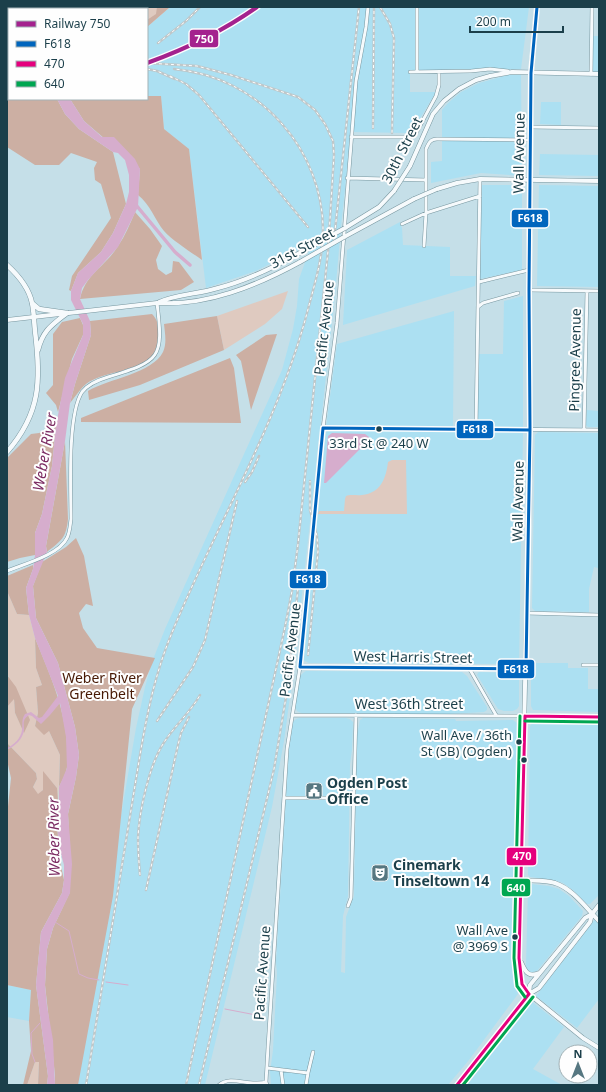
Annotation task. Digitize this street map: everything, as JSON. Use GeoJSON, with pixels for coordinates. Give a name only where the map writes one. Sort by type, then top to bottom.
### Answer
{"type":"FeatureCollection","features":[{"type":"Feature","properties":{"kind":"highway"},"geometry":{"type":"LineString","coordinates":[[7,265],[21,280],[32,303],[39,375],[34,403],[22,432],[7,452]]}},
{"type":"Feature","properties":{"kind":"highway"},"geometry":{"type":"LineString","coordinates":[[32,303],[39,309],[67,313]]}},
{"type":"Feature","properties":{"kind":"highway"},"geometry":{"type":"LineString","coordinates":[[38,354],[41,339],[48,328],[67,313]]}},
{"type":"Feature","properties":{"kind":"main road","name":"Wall Avenue"},"geometry":{"type":"LineString","coordinates":[[529,994],[522,984],[519,958],[530,430],[529,270],[531,73],[537,7]]}},
{"type":"Feature","properties":{"kind":"main road","name":"30th Street"},"geometry":{"type":"LineString","coordinates":[[156,302],[219,288],[246,279],[276,266],[345,228],[379,207],[394,191],[410,166],[433,114],[444,101],[459,89],[476,80],[512,72],[599,74]]}},
{"type":"Feature","properties":{"kind":"main road","name":"31st Street"},"geometry":{"type":"LineString","coordinates":[[7,320],[92,311],[156,302],[173,304],[222,295],[276,275],[414,199],[437,189],[480,179],[599,180]]}},
{"type":"Feature","properties":{"kind":"main road"},"geometry":{"type":"LineString","coordinates":[[525,716],[599,717]]}},
{"type":"Feature","properties":{"kind":"main road"},"geometry":{"type":"LineString","coordinates":[[521,880],[551,882],[562,886],[578,899],[599,921]]}},
{"type":"Feature","properties":{"kind":"main road"},"geometry":{"type":"LineString","coordinates":[[529,994],[530,985],[585,918],[592,914],[599,905]]}},
{"type":"Feature","properties":{"kind":"main road"},"geometry":{"type":"LineString","coordinates":[[457,1085],[529,994],[539,988],[590,922],[592,914]]}},
{"type":"Feature","properties":{"kind":"main road"},"geometry":{"type":"LineString","coordinates":[[519,958],[528,974],[533,975],[541,972]]}},
{"type":"Feature","properties":{"kind":"main road"},"geometry":{"type":"LineString","coordinates":[[529,994],[583,1038],[599,1048]]}},
{"type":"Feature","properties":{"kind":"street","name":"Pacific Avenue"},"geometry":{"type":"LineString","coordinates":[[219,1085],[233,1080],[256,1084],[267,1084],[287,749],[300,667],[323,428],[337,323],[347,178],[356,81],[366,27],[368,7]]}},
{"type":"Feature","properties":{"kind":"street"},"geometry":{"type":"LineString","coordinates":[[417,7],[417,72]]}},
{"type":"Feature","properties":{"kind":"street"},"geometry":{"type":"LineString","coordinates":[[590,74],[592,7]]}},
{"type":"Feature","properties":{"kind":"street","name":"30th Street"},"geometry":{"type":"LineString","coordinates":[[410,72],[470,72],[490,69],[512,72]]}},
{"type":"Feature","properties":{"kind":"street"},"geometry":{"type":"LineString","coordinates":[[351,137],[408,137],[415,135],[436,96],[439,85],[439,72]]}},
{"type":"Feature","properties":{"kind":"street"},"geometry":{"type":"LineString","coordinates":[[531,128],[599,128]]}},
{"type":"Feature","properties":{"kind":"street"},"geometry":{"type":"LineString","coordinates":[[424,246],[426,213],[426,148],[429,142],[433,139],[531,140]]}},
{"type":"Feature","properties":{"kind":"street"},"geometry":{"type":"LineString","coordinates":[[347,178],[426,180]]}},
{"type":"Feature","properties":{"kind":"street"},"geometry":{"type":"LineString","coordinates":[[476,429],[480,179]]}},
{"type":"Feature","properties":{"kind":"street"},"geometry":{"type":"LineString","coordinates":[[402,224],[426,213],[480,196]]}},
{"type":"Feature","properties":{"kind":"street"},"geometry":{"type":"LineString","coordinates":[[479,282],[529,270]]}},
{"type":"Feature","properties":{"kind":"street"},"geometry":{"type":"LineString","coordinates":[[529,290],[599,291]]}},
{"type":"Feature","properties":{"kind":"street","name":"Pingree Avenue"},"geometry":{"type":"LineString","coordinates":[[584,430],[587,291]]}},
{"type":"Feature","properties":{"kind":"street"},"geometry":{"type":"LineString","coordinates":[[478,307],[483,303],[518,293]]}},
{"type":"Feature","properties":{"kind":"street"},"geometry":{"type":"LineString","coordinates":[[7,571],[47,555],[64,544],[70,532],[71,442],[76,410],[80,396],[90,384],[137,368],[149,362],[159,347],[160,335],[156,302]]}},
{"type":"Feature","properties":{"kind":"street"},"geometry":{"type":"LineString","coordinates":[[323,428],[599,430]]}},
{"type":"Feature","properties":{"kind":"street"},"geometry":{"type":"LineString","coordinates":[[526,613],[599,615]]}},
{"type":"Feature","properties":{"kind":"street"},"geometry":{"type":"LineString","coordinates":[[583,665],[599,665]]}},
{"type":"Feature","properties":{"kind":"street","name":"West Harris Street"},"geometry":{"type":"LineString","coordinates":[[300,667],[526,669]]}},
{"type":"Feature","properties":{"kind":"street"},"geometry":{"type":"LineString","coordinates":[[469,668],[496,715]]}},
{"type":"Feature","properties":{"kind":"street","name":"West 36th Street"},"geometry":{"type":"LineString","coordinates":[[292,715],[525,716]]}},
{"type":"Feature","properties":{"kind":"street"},"geometry":{"type":"LineString","coordinates":[[348,906],[351,898],[356,715]]}},
{"type":"Feature","properties":{"kind":"street"},"geometry":{"type":"LineString","coordinates":[[284,798],[353,798]]}},
{"type":"Feature","properties":{"kind":"street"},"geometry":{"type":"LineString","coordinates":[[306,1085],[313,1052]]}},
{"type":"Feature","properties":{"kind":"street"},"geometry":{"type":"LineString","coordinates":[[267,1068],[308,1073]]}},
{"type":"Feature","properties":{"kind":"street"},"geometry":{"type":"LineString","coordinates":[[281,1070],[283,1085]]}},
{"type":"Feature","properties":{"kind":"shaded area"},"geometry":{"type":"Polygon","coordinates":[[[170,7],[529,7],[521,69],[419,70],[419,74],[410,74],[410,92],[436,92],[415,127],[407,133],[351,132],[335,295],[294,667],[284,741],[272,807],[205,1085],[75,1085],[136,728],[152,662],[165,629],[282,370],[293,329],[297,306],[299,279],[312,243],[256,271],[206,288],[189,149],[164,129],[161,96],[148,96],[148,26],[170,7]]]}},
{"type":"Feature","properties":{"kind":"shaded area"},"geometry":{"type":"Polygon","coordinates":[[[170,7],[148,26],[148,8],[61,8],[170,7]]]}},
{"type":"Feature","properties":{"kind":"shaded area"},"geometry":{"type":"Polygon","coordinates":[[[593,36],[599,36],[599,72],[593,72],[593,36]]]}},
{"type":"Feature","properties":{"kind":"shaded area"},"geometry":{"type":"Polygon","coordinates":[[[508,75],[521,75],[522,176],[481,173],[431,183],[431,162],[442,161],[442,110],[461,92],[479,83],[508,75]]]}},
{"type":"Feature","properties":{"kind":"shaded area"},"geometry":{"type":"Polygon","coordinates":[[[58,100],[71,100],[84,121],[102,137],[114,137],[135,159],[140,169],[138,207],[118,247],[82,288],[80,299],[90,321],[91,335],[70,403],[65,441],[46,546],[47,552],[33,586],[36,618],[58,663],[75,727],[79,755],[68,814],[72,864],[70,893],[53,928],[47,949],[45,985],[53,1040],[55,1085],[47,1085],[48,1076],[36,985],[41,932],[62,893],[64,880],[64,865],[59,846],[57,820],[59,812],[59,787],[67,768],[66,737],[60,703],[41,724],[29,715],[24,720],[24,730],[20,739],[16,744],[7,750],[7,748],[15,743],[19,738],[25,714],[31,712],[39,718],[42,717],[58,696],[35,638],[29,615],[26,588],[33,569],[35,555],[35,533],[42,514],[52,466],[56,426],[65,378],[83,335],[83,324],[71,300],[71,291],[78,273],[101,252],[113,233],[126,204],[129,192],[129,175],[125,160],[118,153],[113,152],[79,129],[65,114],[58,100]]]}},
{"type":"Feature","properties":{"kind":"shaded area"},"geometry":{"type":"Polygon","coordinates":[[[541,102],[561,102],[561,125],[540,124],[541,102]]]}},
{"type":"Feature","properties":{"kind":"shaded area"},"geometry":{"type":"Polygon","coordinates":[[[540,154],[599,155],[599,176],[539,175],[540,154]]]}},
{"type":"Feature","properties":{"kind":"shaded area"},"geometry":{"type":"Polygon","coordinates":[[[482,185],[522,185],[522,270],[480,279],[482,185]]]}},
{"type":"Feature","properties":{"kind":"shaded area"},"geometry":{"type":"Polygon","coordinates":[[[539,185],[599,186],[599,287],[537,286],[539,185]]]}},
{"type":"Feature","properties":{"kind":"shaded area"},"geometry":{"type":"Polygon","coordinates":[[[400,222],[402,228],[403,245],[450,247],[450,276],[476,276],[475,286],[343,325],[347,250],[400,222]]]}},
{"type":"Feature","properties":{"kind":"shaded area"},"geometry":{"type":"Polygon","coordinates":[[[288,291],[282,309],[265,324],[224,350],[217,316],[288,291]]]}},
{"type":"Feature","properties":{"kind":"shaded area"},"geometry":{"type":"Polygon","coordinates":[[[523,296],[523,427],[476,426],[477,354],[503,354],[504,301],[523,296]]]}},
{"type":"Feature","properties":{"kind":"shaded area"},"geometry":{"type":"Polygon","coordinates":[[[454,311],[453,426],[326,427],[337,344],[454,311]]]}},
{"type":"Feature","properties":{"kind":"shaded area"},"geometry":{"type":"Polygon","coordinates":[[[587,410],[599,411],[599,427],[588,427],[586,425],[587,410]]]}},
{"type":"Feature","properties":{"kind":"shaded area"},"geometry":{"type":"Polygon","coordinates":[[[329,430],[523,433],[519,664],[309,663],[303,660],[302,653],[325,434],[329,430]]]}},
{"type":"Feature","properties":{"kind":"shaded area"},"geometry":{"type":"Polygon","coordinates":[[[538,432],[599,433],[599,565],[598,568],[594,567],[589,589],[589,612],[535,611],[532,608],[535,435],[538,432]]]}},
{"type":"Feature","properties":{"kind":"shaded area"},"geometry":{"type":"Polygon","coordinates":[[[332,433],[365,434],[369,437],[366,443],[326,483],[324,483],[328,436],[332,433]]]}},
{"type":"Feature","properties":{"kind":"shaded area"},"geometry":{"type":"Polygon","coordinates":[[[392,460],[406,460],[407,514],[318,514],[319,511],[344,511],[346,496],[368,494],[374,491],[384,479],[388,462],[392,460]]]}},
{"type":"Feature","properties":{"kind":"shaded area"},"geometry":{"type":"Polygon","coordinates":[[[7,591],[17,614],[29,615],[35,638],[36,668],[42,685],[36,687],[38,713],[35,726],[49,731],[60,755],[58,807],[57,788],[43,772],[43,790],[38,795],[33,787],[37,779],[36,773],[8,744],[7,707],[14,698],[15,713],[24,732],[8,675],[7,675],[7,591]]]}},
{"type":"Feature","properties":{"kind":"shaded area"},"geometry":{"type":"Polygon","coordinates":[[[531,663],[568,663],[568,668],[588,668],[588,689],[599,689],[599,712],[533,710],[531,706],[531,663]]]}},
{"type":"Feature","properties":{"kind":"shaded area"},"geometry":{"type":"Polygon","coordinates":[[[306,671],[462,672],[467,676],[487,707],[487,710],[484,712],[449,714],[303,714],[297,711],[295,706],[300,676],[306,671]]]}},
{"type":"Feature","properties":{"kind":"shaded area"},"geometry":{"type":"Polygon","coordinates":[[[479,672],[519,673],[519,706],[517,709],[513,711],[504,711],[498,709],[477,675],[479,672]]]}},
{"type":"Feature","properties":{"kind":"shaded area"},"geometry":{"type":"Polygon","coordinates":[[[299,718],[346,718],[353,722],[350,764],[348,896],[343,916],[341,972],[345,973],[346,917],[354,896],[357,735],[360,720],[363,718],[455,719],[456,721],[513,720],[517,723],[513,967],[518,994],[469,1060],[448,1085],[271,1085],[270,1072],[273,1050],[277,974],[276,962],[289,750],[293,722],[299,718]]]}},
{"type":"Feature","properties":{"kind":"shaded area"},"geometry":{"type":"Polygon","coordinates":[[[538,720],[599,721],[599,895],[590,904],[587,904],[573,890],[563,883],[530,877],[528,875],[530,726],[533,722],[538,720]]]}},
{"type":"Feature","properties":{"kind":"shaded area"},"geometry":{"type":"Polygon","coordinates":[[[531,884],[559,889],[569,896],[583,911],[582,916],[537,971],[530,973],[526,967],[528,885],[531,884]]]}},
{"type":"Feature","properties":{"kind":"shaded area"},"geometry":{"type":"Polygon","coordinates":[[[599,914],[599,999],[577,1028],[536,996],[599,914]]]}},
{"type":"Feature","properties":{"kind":"shaded area"},"geometry":{"type":"Polygon","coordinates":[[[7,985],[31,990],[29,1021],[7,1017],[7,985]]]}},
{"type":"Feature","properties":{"kind":"shaded area"},"geometry":{"type":"Polygon","coordinates":[[[531,1001],[564,1027],[533,1069],[562,1085],[467,1085],[531,1001]]]}},
{"type":"Feature","properties":{"kind":"shaded area"},"geometry":{"type":"Polygon","coordinates":[[[35,1062],[39,1062],[38,1085],[27,1085],[35,1062]]]}},
{"type":"Feature","properties":{"kind":"green space"},"geometry":{"type":"Polygon","coordinates":[[[157,7],[170,7],[148,26],[148,19],[156,14],[157,7]]]}},
{"type":"Feature","properties":{"kind":"green space"},"geometry":{"type":"Polygon","coordinates":[[[8,92],[8,100],[58,100],[65,114],[79,129],[113,152],[126,204],[113,233],[101,252],[78,273],[71,291],[69,290],[72,276],[111,218],[101,184],[95,180],[94,168],[97,162],[71,153],[59,165],[35,165],[7,147],[8,92]]]}},
{"type":"Feature","properties":{"kind":"green space"},"geometry":{"type":"Polygon","coordinates":[[[148,96],[161,96],[164,129],[189,149],[202,260],[164,231],[149,207],[138,195],[140,169],[84,121],[71,100],[148,100],[148,96]]]}},
{"type":"Feature","properties":{"kind":"green space"},"geometry":{"type":"Polygon","coordinates":[[[135,212],[162,246],[156,260],[158,269],[166,275],[172,272],[173,261],[179,262],[194,282],[181,290],[80,299],[86,283],[121,242],[135,212]]]}},
{"type":"Feature","properties":{"kind":"green space"},"geometry":{"type":"Polygon","coordinates":[[[152,314],[158,324],[158,342],[157,349],[152,357],[145,362],[125,370],[94,379],[84,386],[70,403],[91,335],[90,321],[152,314]]]}},
{"type":"Feature","properties":{"kind":"green space"},"geometry":{"type":"Polygon","coordinates":[[[217,316],[224,350],[140,385],[89,400],[88,391],[140,370],[158,359],[163,352],[165,345],[164,324],[217,316]]]}},
{"type":"Feature","properties":{"kind":"green space"},"geometry":{"type":"Polygon","coordinates":[[[80,318],[83,325],[83,335],[72,359],[58,412],[56,405],[46,393],[53,385],[53,334],[62,322],[80,318]]]}},
{"type":"Feature","properties":{"kind":"green space"},"geometry":{"type":"Polygon","coordinates":[[[277,334],[251,410],[241,361],[236,355],[266,335],[277,334]]]}},
{"type":"Feature","properties":{"kind":"green space"},"geometry":{"type":"Polygon","coordinates":[[[230,358],[234,368],[241,423],[81,422],[81,418],[230,358]]]}},
{"type":"Feature","properties":{"kind":"green space"},"geometry":{"type":"Polygon","coordinates":[[[56,426],[52,466],[42,514],[35,533],[35,555],[7,562],[7,458],[31,434],[39,433],[56,426]]]}},
{"type":"Feature","properties":{"kind":"green space"},"geometry":{"type":"Polygon","coordinates":[[[65,441],[68,519],[64,535],[47,552],[46,546],[65,441]]]}},
{"type":"Feature","properties":{"kind":"green space","name":"Weber River Greenbelt"},"geometry":{"type":"Polygon","coordinates":[[[76,538],[84,556],[93,606],[86,604],[79,613],[83,628],[97,648],[155,658],[132,709],[113,896],[78,1085],[55,1085],[45,985],[47,949],[53,928],[70,892],[68,814],[79,755],[75,727],[58,663],[36,618],[33,586],[42,562],[66,547],[76,538]]]}},
{"type":"Feature","properties":{"kind":"green space"},"geometry":{"type":"Polygon","coordinates":[[[33,565],[26,588],[29,615],[17,614],[7,591],[7,576],[33,565]]]}},
{"type":"Feature","properties":{"kind":"green space"},"geometry":{"type":"Polygon","coordinates":[[[35,638],[54,685],[66,734],[67,767],[59,787],[60,755],[49,731],[44,735],[35,726],[38,713],[36,687],[42,685],[36,668],[35,638]]]}},
{"type":"Feature","properties":{"kind":"green space","name":"Weber River Greenbelt"},"geometry":{"type":"Polygon","coordinates":[[[7,675],[16,687],[30,720],[24,733],[15,713],[14,699],[7,707],[7,675]]]}},
{"type":"Feature","properties":{"kind":"green space"},"geometry":{"type":"Polygon","coordinates":[[[7,738],[8,744],[36,773],[37,779],[33,787],[38,794],[43,790],[43,771],[57,788],[59,812],[57,820],[59,857],[64,880],[62,893],[41,932],[36,985],[48,1076],[47,1085],[38,1085],[39,1062],[35,1062],[27,1085],[23,1085],[31,1051],[29,1021],[31,990],[7,985],[7,816],[11,778],[7,760],[7,738]]]}},
{"type":"Feature","properties":{"kind":"waterway"},"geometry":{"type":"LineString","coordinates":[[136,205],[175,252],[190,265]]}},
{"type":"Feature","properties":{"kind":"waterway"},"geometry":{"type":"LineString","coordinates":[[55,922],[69,931],[79,974],[88,978],[99,980]]}},
{"type":"Feature","properties":{"kind":"waterway"},"geometry":{"type":"LineString","coordinates":[[106,982],[128,985]]}},
{"type":"Feature","properties":{"kind":"waterway"},"geometry":{"type":"LineString","coordinates":[[225,1009],[256,1015]]}},
{"type":"Feature","properties":{"kind":"waterway"},"geometry":{"type":"LineString","coordinates":[[35,1062],[32,1054],[31,1033],[40,1023]]}},
{"type":"Feature","properties":{"kind":"railway"},"geometry":{"type":"LineString","coordinates":[[158,43],[186,21],[200,7]]}},
{"type":"Feature","properties":{"kind":"railway"},"geometry":{"type":"LineString","coordinates":[[334,240],[359,7]]}},
{"type":"Feature","properties":{"kind":"railway"},"geometry":{"type":"LineString","coordinates":[[373,128],[374,7]]}},
{"type":"Feature","properties":{"kind":"railway"},"geometry":{"type":"LineString","coordinates":[[380,7],[390,24],[394,38],[392,133]]}},
{"type":"Feature","properties":{"kind":"railway"},"geometry":{"type":"LineString","coordinates":[[148,63],[197,66],[231,75],[298,97],[315,110],[325,124],[333,141],[334,155],[328,251],[292,591],[186,1085]]}},
{"type":"Feature","properties":{"kind":"railway"},"geometry":{"type":"LineString","coordinates":[[148,69],[157,71],[175,79]]}},
{"type":"Feature","properties":{"kind":"railway"},"geometry":{"type":"LineString","coordinates":[[86,1085],[140,755],[156,679],[165,650],[188,595],[244,476],[279,396],[307,313],[318,272],[323,241],[322,216],[317,187],[299,147],[282,124],[259,102],[233,86],[205,75],[174,69]]}},
{"type":"Feature","properties":{"kind":"railway"},"geometry":{"type":"LineString","coordinates":[[170,76],[186,84],[199,95],[308,227]]}},
{"type":"Feature","properties":{"kind":"railway"},"geometry":{"type":"LineString","coordinates":[[245,482],[252,472],[259,456]]}},
{"type":"Feature","properties":{"kind":"railway"},"geometry":{"type":"LineString","coordinates":[[308,655],[318,551],[317,536],[310,510],[310,481]]}},
{"type":"Feature","properties":{"kind":"railway"},"geometry":{"type":"LineString","coordinates":[[157,721],[193,667],[205,640],[237,501]]}},
{"type":"Feature","properties":{"kind":"railway"},"geometry":{"type":"LineString","coordinates":[[199,1085],[274,769],[287,691],[298,588]]}},
{"type":"Feature","properties":{"kind":"railway"},"geometry":{"type":"LineString","coordinates":[[140,875],[138,843],[139,827],[143,803],[153,764],[163,744],[192,708],[200,695]]}},
{"type":"Feature","properties":{"kind":"railway"},"geometry":{"type":"LineString","coordinates":[[146,890],[178,745],[181,733],[189,717]]}},
{"type":"Feature","properties":{"kind":"rail line","name":"750"},"geometry":{"type":"LineString","coordinates":[[148,63],[204,39],[257,7]]}},
{"type":"Feature","properties":{"kind":"transit line","name":"F618"},"geometry":{"type":"LineString","coordinates":[[530,430],[529,290],[531,73],[537,7]]}},
{"type":"Feature","properties":{"kind":"transit line","name":"F618"},"geometry":{"type":"LineString","coordinates":[[323,428],[530,430],[526,669],[300,667],[323,428]]}},
{"type":"Feature","properties":{"kind":"transit line","name":"640"},"geometry":{"type":"LineString","coordinates":[[520,716],[514,958],[517,986],[525,997]]}},
{"type":"Feature","properties":{"kind":"transit line","name":"470"},"geometry":{"type":"LineString","coordinates":[[525,716],[519,958],[522,984],[529,994]]}},
{"type":"Feature","properties":{"kind":"transit line","name":"470"},"geometry":{"type":"LineString","coordinates":[[525,716],[599,717]]}},
{"type":"Feature","properties":{"kind":"transit line","name":"640"},"geometry":{"type":"LineString","coordinates":[[525,721],[599,722]]}},
{"type":"Feature","properties":{"kind":"transit line","name":"470"},"geometry":{"type":"LineString","coordinates":[[457,1085],[529,994]]}},
{"type":"Feature","properties":{"kind":"transit line","name":"640"},"geometry":{"type":"LineString","coordinates":[[463,1085],[533,997]]}},
{"type":"Feature","properties":{"kind":"place","name":"33rd St @ 240 W"},"geometry":{"type":"Point","coordinates":[379,429]}},
{"type":"Feature","properties":{"kind":"place","name":"Wall Ave / 36th St (SB) (Ogden)"},"geometry":{"type":"Point","coordinates":[519,742]}},
{"type":"Feature","properties":{"kind":"place","name":"Ogden Post Office"},"geometry":{"type":"Point","coordinates":[314,791]}},
{"type":"Feature","properties":{"kind":"place","name":"Cinemark Tinseltown 14"},"geometry":{"type":"Point","coordinates":[380,873]}},
{"type":"Feature","properties":{"kind":"place","name":"Wall Ave @ 3969 S"},"geometry":{"type":"Point","coordinates":[515,937]}},
{"type":"Feature","properties":{"kind":"water label","name":"Weber River"},"geometry":{"type":"Point","coordinates":[45,452]}},
{"type":"Feature","properties":{"kind":"water label","name":"Weber River"},"geometry":{"type":"Point","coordinates":[54,837]}}]}
